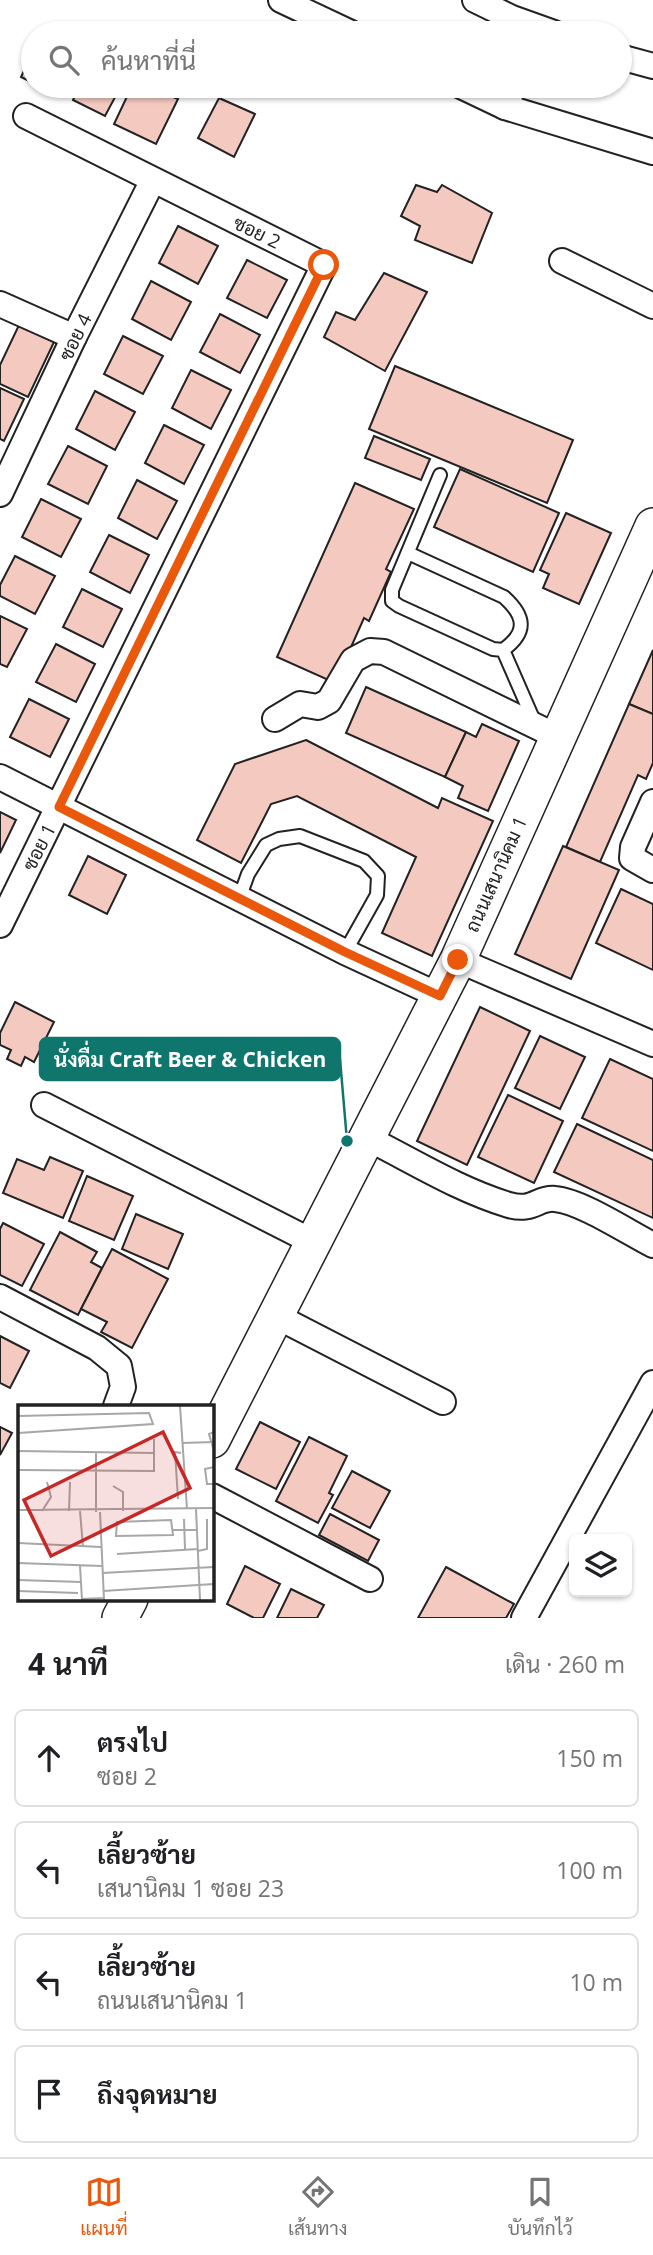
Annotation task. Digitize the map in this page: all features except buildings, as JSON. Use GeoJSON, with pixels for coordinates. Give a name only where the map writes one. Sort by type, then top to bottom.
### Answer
{"type":"FeatureCollection","features":[{"type":"Feature","properties":{"kind":"street"},"geometry":{"type":"LineString","coordinates":[[281,0],[326,21]]}},
{"type":"Feature","properties":{"kind":"street"},"geometry":{"type":"LineString","coordinates":[[475,0],[517,9],[531,21]]}},
{"type":"Feature","properties":{"kind":"street"},"geometry":{"type":"LineString","coordinates":[[632,60],[653,66]]}},
{"type":"Feature","properties":{"kind":"street"},"geometry":{"type":"LineString","coordinates":[[515,98],[653,152]]}},
{"type":"Feature","properties":{"kind":"street","name":"ซอย 2"},"geometry":{"type":"LineString","coordinates":[[26,116],[324,265],[59,807]]}},
{"type":"Feature","properties":{"kind":"street","name":"ซอย 4"},"geometry":{"type":"LineString","coordinates":[[3,481],[153,180]]}},
{"type":"Feature","properties":{"kind":"street"},"geometry":{"type":"LineString","coordinates":[[562,261],[653,306]]}},
{"type":"Feature","properties":{"kind":"street"},"geometry":{"type":"LineString","coordinates":[[0,304],[74,337]]}},
{"type":"Feature","properties":{"kind":"street","name":"ถนนเสนานิคม 1"},"geometry":{"type":"LineString","coordinates":[[214,1436],[458,960],[548,732],[653,526]]}},
{"type":"Feature","properties":{"kind":"street"},"geometry":{"type":"LineString","coordinates":[[275,719],[300,704],[318,707],[329,701],[353,660],[370,651],[384,652],[548,732]]}},
{"type":"Feature","properties":{"kind":"street"},"geometry":{"type":"LineString","coordinates":[[0,777],[345,952],[440,996]]}},
{"type":"Feature","properties":{"kind":"street"},"geometry":{"type":"LineString","coordinates":[[653,802],[633,847],[632,858],[653,870]]}},
{"type":"Feature","properties":{"kind":"street","name":"ซอย 1"},"geometry":{"type":"LineString","coordinates":[[0,925],[59,807]]}},
{"type":"Feature","properties":{"kind":"street"},"geometry":{"type":"LineString","coordinates":[[458,960],[653,1044]]}},
{"type":"Feature","properties":{"kind":"street"},"geometry":{"type":"LineString","coordinates":[[44,1105],[313,1242]]}},
{"type":"Feature","properties":{"kind":"street"},"geometry":{"type":"LineString","coordinates":[[367,1138],[467,1189],[505,1204],[523,1209],[554,1198],[579,1206],[653,1245]]}},
{"type":"Feature","properties":{"kind":"street"},"geometry":{"type":"LineString","coordinates":[[0,1297],[97,1348],[119,1366],[123,1387],[116,1405]]}},
{"type":"Feature","properties":{"kind":"street"},"geometry":{"type":"LineString","coordinates":[[276,1316],[443,1402]]}},
{"type":"Feature","properties":{"kind":"street"},"geometry":{"type":"LineString","coordinates":[[524,1618],[653,1383]]}},
{"type":"Feature","properties":{"kind":"street"},"geometry":{"type":"LineString","coordinates":[[214,1497],[370,1579]]}},
{"type":"Feature","properties":{"kind":"street"},"geometry":{"type":"LineString","coordinates":[[120,1618],[129,1601]]}},
{"type":"Feature","properties":{"kind":"lane"},"geometry":{"type":"LineString","coordinates":[[408,553],[504,597],[520,615],[518,633],[513,643],[503,650],[493,649],[392,601],[391,590],[440,474]]}},
{"type":"Feature","properties":{"kind":"lane"},"geometry":{"type":"LineString","coordinates":[[503,650],[548,732]]}},
{"type":"Feature","properties":{"kind":"lane"},"geometry":{"type":"LineString","coordinates":[[239,899],[248,874],[266,845],[279,839],[300,836],[363,861],[378,876],[377,895],[345,952]]}},
{"type":"Feature","properties":{"kind":"place","name":"นั่งดื่ม Craft Beer & Chicken"},"geometry":{"type":"Point","coordinates":[347,1141]}},
{"type":"Feature","properties":{"kind":"route"},"geometry":{"type":"LineString","coordinates":[[324,265],[59,807],[345,952],[440,996],[458,960]]}}]}
